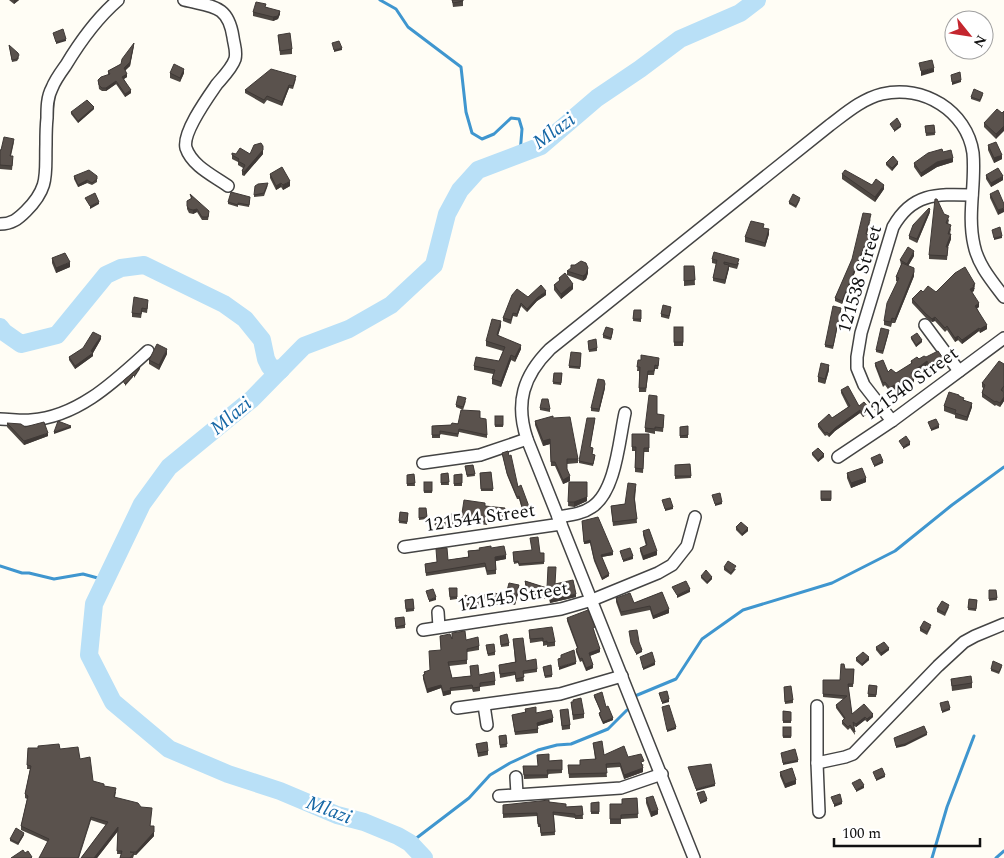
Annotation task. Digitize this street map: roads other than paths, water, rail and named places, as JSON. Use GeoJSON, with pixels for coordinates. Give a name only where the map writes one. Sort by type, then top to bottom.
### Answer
{"type":"FeatureCollection","features":[{"type":"Feature","properties":{"kind":"street"},"geometry":{"type":"LineString","coordinates":[[0,224],[9,224],[17,220],[34,203],[39,195],[44,185],[47,169],[47,111],[51,88],[101,14],[118,0]]}},
{"type":"Feature","properties":{"kind":"street"},"geometry":{"type":"LineString","coordinates":[[184,0],[215,7],[222,11],[225,13],[232,28],[236,47],[234,62],[195,119],[186,137],[186,148],[197,164],[228,186]]}},
{"type":"Feature","properties":{"kind":"street"},"geometry":{"type":"LineString","coordinates":[[694,858],[527,439],[522,418],[523,391],[530,373],[542,357],[555,345],[830,125],[861,103],[882,94],[905,92],[930,98],[948,108],[964,128],[970,144],[973,161],[972,235],[976,254],[986,273],[1004,297]]}},
{"type":"Feature","properties":{"kind":"street","name":"121538 Street"},"geometry":{"type":"LineString","coordinates":[[892,421],[864,385],[857,368],[857,357],[861,333],[893,226],[908,206],[922,198],[972,194]]}},
{"type":"Feature","properties":{"kind":"street"},"geometry":{"type":"LineString","coordinates":[[925,325],[959,371]]}},
{"type":"Feature","properties":{"kind":"street","name":"121540 Street"},"geometry":{"type":"LineString","coordinates":[[838,458],[892,421],[1004,338]]}},
{"type":"Feature","properties":{"kind":"street"},"geometry":{"type":"LineString","coordinates":[[0,419],[30,420],[70,410],[98,393],[148,351]]}},
{"type":"Feature","properties":{"kind":"street","name":"121544 Street"},"geometry":{"type":"LineString","coordinates":[[404,547],[560,521],[593,507],[603,497],[611,479],[624,413]]}},
{"type":"Feature","properties":{"kind":"street"},"geometry":{"type":"LineString","coordinates":[[423,463],[480,455],[527,439]]}},
{"type":"Feature","properties":{"kind":"street","name":"121545 Street"},"geometry":{"type":"LineString","coordinates":[[423,630],[561,609],[592,600],[658,573],[672,565],[687,546],[695,517]]}},
{"type":"Feature","properties":{"kind":"street","name":"121545 Street"},"geometry":{"type":"LineString","coordinates":[[438,612],[439,627]]}},
{"type":"Feature","properties":{"kind":"street"},"geometry":{"type":"LineString","coordinates":[[817,763],[845,758],[853,754],[938,666],[964,642],[1004,624]]}},
{"type":"Feature","properties":{"kind":"street"},"geometry":{"type":"LineString","coordinates":[[458,708],[571,692],[622,676]]}},
{"type":"Feature","properties":{"kind":"street"},"geometry":{"type":"LineString","coordinates":[[484,705],[487,725]]}},
{"type":"Feature","properties":{"kind":"street"},"geometry":{"type":"LineString","coordinates":[[817,706],[819,812]]}},
{"type":"Feature","properties":{"kind":"street"},"geometry":{"type":"LineString","coordinates":[[498,796],[621,788],[662,774]]}},
{"type":"Feature","properties":{"kind":"street"},"geometry":{"type":"LineString","coordinates":[[516,777],[517,794]]}},
{"type":"Feature","properties":{"kind":"waterway"},"geometry":{"type":"LineString","coordinates":[[380,0],[396,9],[408,27],[461,67],[466,112],[472,133],[482,139],[494,134],[511,118],[519,119],[522,129],[520,154]]}},
{"type":"Feature","properties":{"kind":"waterway","name":"Mlazi"},"geometry":{"type":"LineString","coordinates":[[424,858],[410,843],[398,836],[364,822],[337,815],[280,791],[228,774],[169,749],[113,702],[89,655],[94,604],[142,504],[169,467],[252,399],[304,346],[349,329],[391,305],[434,265],[447,214],[460,190],[478,170],[541,146],[597,98],[680,39],[740,13],[757,0]]}},
{"type":"Feature","properties":{"kind":"waterway"},"geometry":{"type":"LineString","coordinates":[[0,327],[21,344],[57,335],[106,275],[121,268],[144,265],[224,304],[245,319],[262,340],[266,359],[270,367],[281,370]]}},
{"type":"Feature","properties":{"kind":"waterway"},"geometry":{"type":"LineString","coordinates":[[635,696],[676,679],[702,639],[743,610],[832,583],[895,551],[952,505],[1004,467]]}},
{"type":"Feature","properties":{"kind":"waterway"},"geometry":{"type":"LineString","coordinates":[[0,566],[22,573],[54,579],[83,574],[105,580]]}},
{"type":"Feature","properties":{"kind":"waterway"},"geometry":{"type":"LineString","coordinates":[[410,843],[469,798],[490,775],[538,750],[557,745],[571,744],[608,729],[627,710]]}},
{"type":"Feature","properties":{"kind":"waterway"},"geometry":{"type":"LineString","coordinates":[[932,858],[947,807],[974,736]]}},
{"type":"Feature","properties":{"kind":"waterway"},"geometry":{"type":"LineString","coordinates":[[996,858],[1004,851]]}}]}
